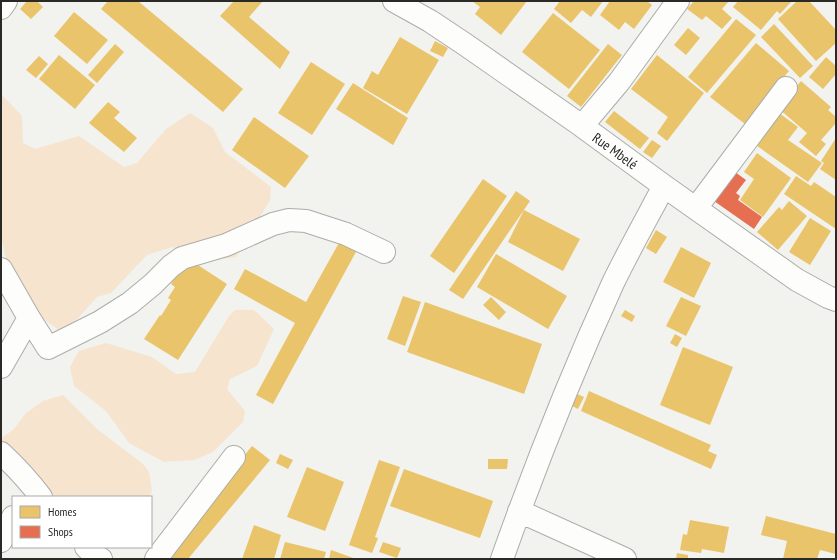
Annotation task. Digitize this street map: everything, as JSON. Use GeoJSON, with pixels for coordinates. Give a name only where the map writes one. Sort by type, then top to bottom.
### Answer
{"type":"FeatureCollection","features":[{"type":"Feature","properties":{"kind":"street"},"geometry":{"type":"LineString","coordinates":[[1,8],[6,1]]}},
{"type":"Feature","properties":{"kind":"street","name":"Rue Mbelé"},"geometry":{"type":"LineString","coordinates":[[394,1],[430,21],[582,126],[797,280],[836,300]]}},
{"type":"Feature","properties":{"kind":"street"},"geometry":{"type":"LineString","coordinates":[[582,126],[619,82],[678,1]]}},
{"type":"Feature","properties":{"kind":"street"},"geometry":{"type":"LineString","coordinates":[[696,208],[786,88]]}},
{"type":"Feature","properties":{"kind":"street"},"geometry":{"type":"LineString","coordinates":[[502,559],[519,511],[573,375],[614,282],[664,186]]}},
{"type":"Feature","properties":{"kind":"street"},"geometry":{"type":"LineString","coordinates":[[1,269],[48,348],[100,322],[130,303],[182,258],[226,245],[273,224],[289,220],[306,220],[346,234],[384,252]]}},
{"type":"Feature","properties":{"kind":"street"},"geometry":{"type":"LineString","coordinates":[[1,367],[29,318]]}},
{"type":"Feature","properties":{"kind":"street"},"geometry":{"type":"LineString","coordinates":[[1,454],[16,467],[32,492]]}},
{"type":"Feature","properties":{"kind":"street"},"geometry":{"type":"LineString","coordinates":[[156,559],[234,457]]}},
{"type":"Feature","properties":{"kind":"street"},"geometry":{"type":"LineString","coordinates":[[519,511],[625,559]]}},
{"type":"Feature","properties":{"kind":"street"},"geometry":{"type":"LineString","coordinates":[[1,541],[12,519]]}},
{"type":"Feature","properties":{"kind":"street"},"geometry":{"type":"LineString","coordinates":[[87,548],[101,559]]}},
{"type":"Feature","properties":{"kind":"shaded area"},"geometry":{"type":"Polygon","coordinates":[[[1,96],[3,96],[22,116],[23,143],[35,149],[79,136],[124,167],[137,163],[166,129],[190,113],[213,128],[225,152],[271,187],[270,200],[236,257],[210,261],[172,247],[147,255],[111,293],[97,297],[71,326],[59,330],[36,314],[11,282],[1,236],[1,96]]]}},
{"type":"Feature","properties":{"kind":"shaded area"},"geometry":{"type":"Polygon","coordinates":[[[235,310],[254,310],[274,329],[257,366],[230,379],[227,389],[245,411],[243,422],[213,452],[194,460],[164,462],[129,443],[106,411],[74,386],[70,367],[79,351],[106,343],[152,357],[176,374],[195,372],[229,316],[235,310]]]}},
{"type":"Feature","properties":{"kind":"shaded area"},"geometry":{"type":"Polygon","coordinates":[[[63,395],[97,429],[143,464],[149,472],[152,491],[150,496],[49,496],[1,445],[1,438],[13,430],[26,413],[43,401],[63,395]]]}},
{"type":"Feature","properties":{"kind":"building: Homes"},"geometry":{"type":"Polygon","coordinates":[[[27,1],[37,1],[43,7],[31,19],[20,9],[27,1]]]}},
{"type":"Feature","properties":{"kind":"building: Homes"},"geometry":{"type":"Polygon","coordinates":[[[108,1],[138,1],[243,89],[223,112],[101,9],[108,1]]]}},
{"type":"Feature","properties":{"kind":"building: Homes"},"geometry":{"type":"Polygon","coordinates":[[[234,1],[263,1],[249,17],[290,52],[280,69],[220,16],[234,1]]]}},
{"type":"Feature","properties":{"kind":"building: Homes"},"geometry":{"type":"Polygon","coordinates":[[[472,1],[527,1],[501,35],[475,14],[480,7],[472,1]]]}},
{"type":"Feature","properties":{"kind":"building: Homes"},"geometry":{"type":"Polygon","coordinates":[[[560,1],[603,1],[591,17],[582,10],[571,23],[554,9],[560,1]]]}},
{"type":"Feature","properties":{"kind":"building: Homes"},"geometry":{"type":"Polygon","coordinates":[[[610,1],[647,1],[652,5],[634,29],[625,22],[619,30],[600,15],[610,1]]]}},
{"type":"Feature","properties":{"kind":"building: Homes"},"geometry":{"type":"Polygon","coordinates":[[[694,1],[729,1],[722,9],[732,18],[722,29],[706,16],[702,20],[687,9],[694,1]]]}},
{"type":"Feature","properties":{"kind":"building: Homes"},"geometry":{"type":"Polygon","coordinates":[[[738,1],[792,1],[780,14],[777,11],[761,30],[733,7],[738,1]]]}},
{"type":"Feature","properties":{"kind":"building: Homes"},"geometry":{"type":"Polygon","coordinates":[[[797,1],[809,1],[836,30],[836,43],[816,61],[778,19],[797,1]]]}},
{"type":"Feature","properties":{"kind":"building: Homes"},"geometry":{"type":"Polygon","coordinates":[[[74,12],[108,40],[87,64],[54,36],[74,12]]]}},
{"type":"Feature","properties":{"kind":"building: Homes"},"geometry":{"type":"Polygon","coordinates":[[[553,13],[600,50],[569,89],[522,52],[553,13]]]}},
{"type":"Feature","properties":{"kind":"building: Homes"},"geometry":{"type":"Polygon","coordinates":[[[736,19],[756,35],[707,93],[688,77],[736,19]]]}},
{"type":"Feature","properties":{"kind":"building: Homes"},"geometry":{"type":"Polygon","coordinates":[[[774,24],[813,66],[800,78],[761,37],[774,24]]]}},
{"type":"Feature","properties":{"kind":"building: Homes"},"geometry":{"type":"Polygon","coordinates":[[[688,28],[700,38],[686,55],[674,45],[688,28]]]}},
{"type":"Feature","properties":{"kind":"building: Homes"},"geometry":{"type":"Polygon","coordinates":[[[400,37],[439,60],[407,114],[363,88],[372,71],[378,75],[400,37]]]}},
{"type":"Feature","properties":{"kind":"building: Homes"},"geometry":{"type":"Polygon","coordinates":[[[435,41],[448,48],[443,57],[430,51],[435,41]]]}},
{"type":"Feature","properties":{"kind":"building: Homes"},"geometry":{"type":"Polygon","coordinates":[[[756,43],[789,71],[745,124],[710,97],[756,43]]]}},
{"type":"Feature","properties":{"kind":"building: Homes"},"geometry":{"type":"Polygon","coordinates":[[[115,44],[124,52],[97,83],[88,75],[115,44]]]}},
{"type":"Feature","properties":{"kind":"building: Homes"},"geometry":{"type":"Polygon","coordinates":[[[608,44],[622,55],[581,107],[567,96],[608,44]]]}},
{"type":"Feature","properties":{"kind":"building: Homes"},"geometry":{"type":"Polygon","coordinates":[[[59,55],[95,85],[75,109],[39,79],[59,55]]]}},
{"type":"Feature","properties":{"kind":"building: Homes"},"geometry":{"type":"Polygon","coordinates":[[[657,55],[704,93],[667,141],[657,133],[668,117],[631,89],[657,55]]]}},
{"type":"Feature","properties":{"kind":"building: Homes"},"geometry":{"type":"Polygon","coordinates":[[[39,56],[48,64],[36,78],[26,70],[39,56]]]}},
{"type":"Feature","properties":{"kind":"building: Homes"},"geometry":{"type":"Polygon","coordinates":[[[826,57],[836,66],[836,74],[823,89],[809,77],[826,57]]]}},
{"type":"Feature","properties":{"kind":"building: Homes"},"geometry":{"type":"Polygon","coordinates":[[[311,62],[345,84],[312,135],[278,113],[311,62]]]}},
{"type":"Feature","properties":{"kind":"building: Homes"},"geometry":{"type":"Polygon","coordinates":[[[801,81],[831,107],[828,110],[836,117],[836,123],[821,140],[826,144],[816,156],[799,142],[807,133],[778,108],[801,81]]]}},
{"type":"Feature","properties":{"kind":"building: Homes"},"geometry":{"type":"Polygon","coordinates":[[[353,83],[408,118],[393,145],[336,109],[353,83]]]}},
{"type":"Feature","properties":{"kind":"building: Homes"},"geometry":{"type":"Polygon","coordinates":[[[108,102],[120,112],[114,118],[137,138],[124,152],[89,123],[108,102]]]}},
{"type":"Feature","properties":{"kind":"building: Homes"},"geometry":{"type":"Polygon","coordinates":[[[614,111],[649,138],[640,149],[605,122],[614,111]]]}},
{"type":"Feature","properties":{"kind":"building: Homes"},"geometry":{"type":"Polygon","coordinates":[[[779,113],[798,127],[788,140],[822,163],[808,182],[753,143],[779,113]]]}},
{"type":"Feature","properties":{"kind":"building: Homes"},"geometry":{"type":"Polygon","coordinates":[[[254,117],[309,156],[285,188],[232,150],[254,117]]]}},
{"type":"Feature","properties":{"kind":"building: Homes"},"geometry":{"type":"Polygon","coordinates":[[[836,138],[836,180],[820,169],[824,163],[821,161],[836,138]]]}},
{"type":"Feature","properties":{"kind":"building: Homes"},"geometry":{"type":"Polygon","coordinates":[[[652,140],[661,146],[652,158],[643,152],[652,140]]]}},
{"type":"Feature","properties":{"kind":"building: Homes"},"geometry":{"type":"Polygon","coordinates":[[[757,153],[791,178],[763,217],[740,200],[754,179],[744,172],[757,153]]]}},
{"type":"Feature","properties":{"kind":"building: Homes"},"geometry":{"type":"Polygon","coordinates":[[[796,176],[811,186],[814,182],[836,197],[836,229],[784,194],[796,176]]]}},
{"type":"Feature","properties":{"kind":"building: Homes"},"geometry":{"type":"Polygon","coordinates":[[[483,179],[507,196],[454,273],[430,256],[483,179]]]}},
{"type":"Feature","properties":{"kind":"building: Homes"},"geometry":{"type":"Polygon","coordinates":[[[516,191],[530,201],[463,299],[449,290],[516,191]]]}},
{"type":"Feature","properties":{"kind":"building: Homes"},"geometry":{"type":"Polygon","coordinates":[[[789,201],[807,216],[778,250],[757,232],[779,207],[782,210],[789,201]]]}},
{"type":"Feature","properties":{"kind":"building: Homes"},"geometry":{"type":"Polygon","coordinates":[[[524,210],[580,239],[563,271],[508,242],[524,210]]]}},
{"type":"Feature","properties":{"kind":"building: Homes"},"geometry":{"type":"Polygon","coordinates":[[[810,218],[831,231],[810,265],[789,252],[810,218]]]}},
{"type":"Feature","properties":{"kind":"building: Homes"},"geometry":{"type":"Polygon","coordinates":[[[656,230],[667,237],[656,254],[646,248],[656,230]]]}},
{"type":"Feature","properties":{"kind":"building: Homes"},"geometry":{"type":"Polygon","coordinates":[[[340,241],[357,250],[273,404],[256,395],[295,323],[234,289],[245,269],[306,302],[340,241]]]}},
{"type":"Feature","properties":{"kind":"building: Homes"},"geometry":{"type":"Polygon","coordinates":[[[681,247],[711,263],[694,298],[663,282],[681,247]]]}},
{"type":"Feature","properties":{"kind":"building: Homes"},"geometry":{"type":"Polygon","coordinates":[[[496,254],[567,296],[548,329],[477,287],[496,254]]]}},
{"type":"Feature","properties":{"kind":"building: Homes"},"geometry":{"type":"Polygon","coordinates":[[[187,258],[227,284],[178,360],[144,339],[171,300],[168,298],[175,287],[171,284],[187,258]]]}},
{"type":"Feature","properties":{"kind":"building: Homes"},"geometry":{"type":"Polygon","coordinates":[[[403,296],[421,302],[405,346],[387,339],[403,296]]]}},
{"type":"Feature","properties":{"kind":"building: Homes"},"geometry":{"type":"Polygon","coordinates":[[[491,297],[506,312],[499,320],[483,305],[491,297]]]}},
{"type":"Feature","properties":{"kind":"building: Homes"},"geometry":{"type":"Polygon","coordinates":[[[681,297],[701,306],[686,336],[666,326],[681,297]]]}},
{"type":"Feature","properties":{"kind":"building: Homes"},"geometry":{"type":"Polygon","coordinates":[[[425,302],[542,344],[524,394],[407,352],[425,302]]]}},
{"type":"Feature","properties":{"kind":"building: Homes"},"geometry":{"type":"Polygon","coordinates":[[[625,310],[635,316],[632,322],[621,316],[625,310]]]}},
{"type":"Feature","properties":{"kind":"building: Homes"},"geometry":{"type":"Polygon","coordinates":[[[675,334],[682,338],[677,347],[670,343],[675,334]]]}},
{"type":"Feature","properties":{"kind":"building: Homes"},"geometry":{"type":"Polygon","coordinates":[[[683,347],[733,367],[710,425],[660,405],[683,347]]]}},
{"type":"Feature","properties":{"kind":"building: Homes"},"geometry":{"type":"Polygon","coordinates":[[[589,391],[711,445],[708,451],[717,455],[711,469],[581,411],[589,391]]]}},
{"type":"Feature","properties":{"kind":"building: Homes"},"geometry":{"type":"Polygon","coordinates":[[[575,393],[584,397],[578,409],[570,405],[575,393]]]}},
{"type":"Feature","properties":{"kind":"building: Homes"},"geometry":{"type":"Polygon","coordinates":[[[252,446],[270,460],[188,559],[160,559],[252,446]]]}},
{"type":"Feature","properties":{"kind":"building: Homes"},"geometry":{"type":"Polygon","coordinates":[[[280,454],[293,460],[288,469],[276,463],[280,454]]]}},
{"type":"Feature","properties":{"kind":"building: Homes"},"geometry":{"type":"Polygon","coordinates":[[[488,459],[508,459],[507,469],[488,469],[488,459]]]}},
{"type":"Feature","properties":{"kind":"building: Homes"},"geometry":{"type":"Polygon","coordinates":[[[379,460],[400,467],[375,537],[378,538],[372,553],[349,545],[379,460]]]}},
{"type":"Feature","properties":{"kind":"building: Homes"},"geometry":{"type":"Polygon","coordinates":[[[307,467],[344,482],[325,531],[287,517],[307,467]]]}},
{"type":"Feature","properties":{"kind":"building: Homes"},"geometry":{"type":"Polygon","coordinates":[[[404,469],[493,501],[480,538],[390,506],[404,469]]]}},
{"type":"Feature","properties":{"kind":"building: Homes"},"geometry":{"type":"Polygon","coordinates":[[[766,516],[836,534],[836,554],[820,550],[817,559],[783,559],[787,541],[761,535],[766,516]]]}},
{"type":"Feature","properties":{"kind":"building: Homes"},"geometry":{"type":"Polygon","coordinates":[[[690,520],[729,527],[724,553],[702,549],[701,553],[680,550],[683,534],[687,535],[690,520]]]}},
{"type":"Feature","properties":{"kind":"building: Homes"},"geometry":{"type":"Polygon","coordinates":[[[254,525],[281,535],[274,559],[242,559],[254,525]]]}},
{"type":"Feature","properties":{"kind":"building: Homes"},"geometry":{"type":"Polygon","coordinates":[[[285,542],[326,552],[324,559],[280,559],[285,542]]]}},
{"type":"Feature","properties":{"kind":"building: Homes"},"geometry":{"type":"Polygon","coordinates":[[[383,542],[401,548],[397,558],[379,552],[383,542]]]}},
{"type":"Feature","properties":{"kind":"building: Homes"},"geometry":{"type":"Polygon","coordinates":[[[331,550],[356,559],[329,559],[331,550]]]}},
{"type":"Feature","properties":{"kind":"building: Homes"},"geometry":{"type":"Polygon","coordinates":[[[677,553],[688,555],[688,559],[676,559],[677,553]]]}},
{"type":"Feature","properties":{"kind":"building: Shops"},"geometry":{"type":"Polygon","coordinates":[[[735,172],[746,180],[736,193],[740,196],[738,200],[762,217],[754,229],[714,201],[735,172]]]}}]}
